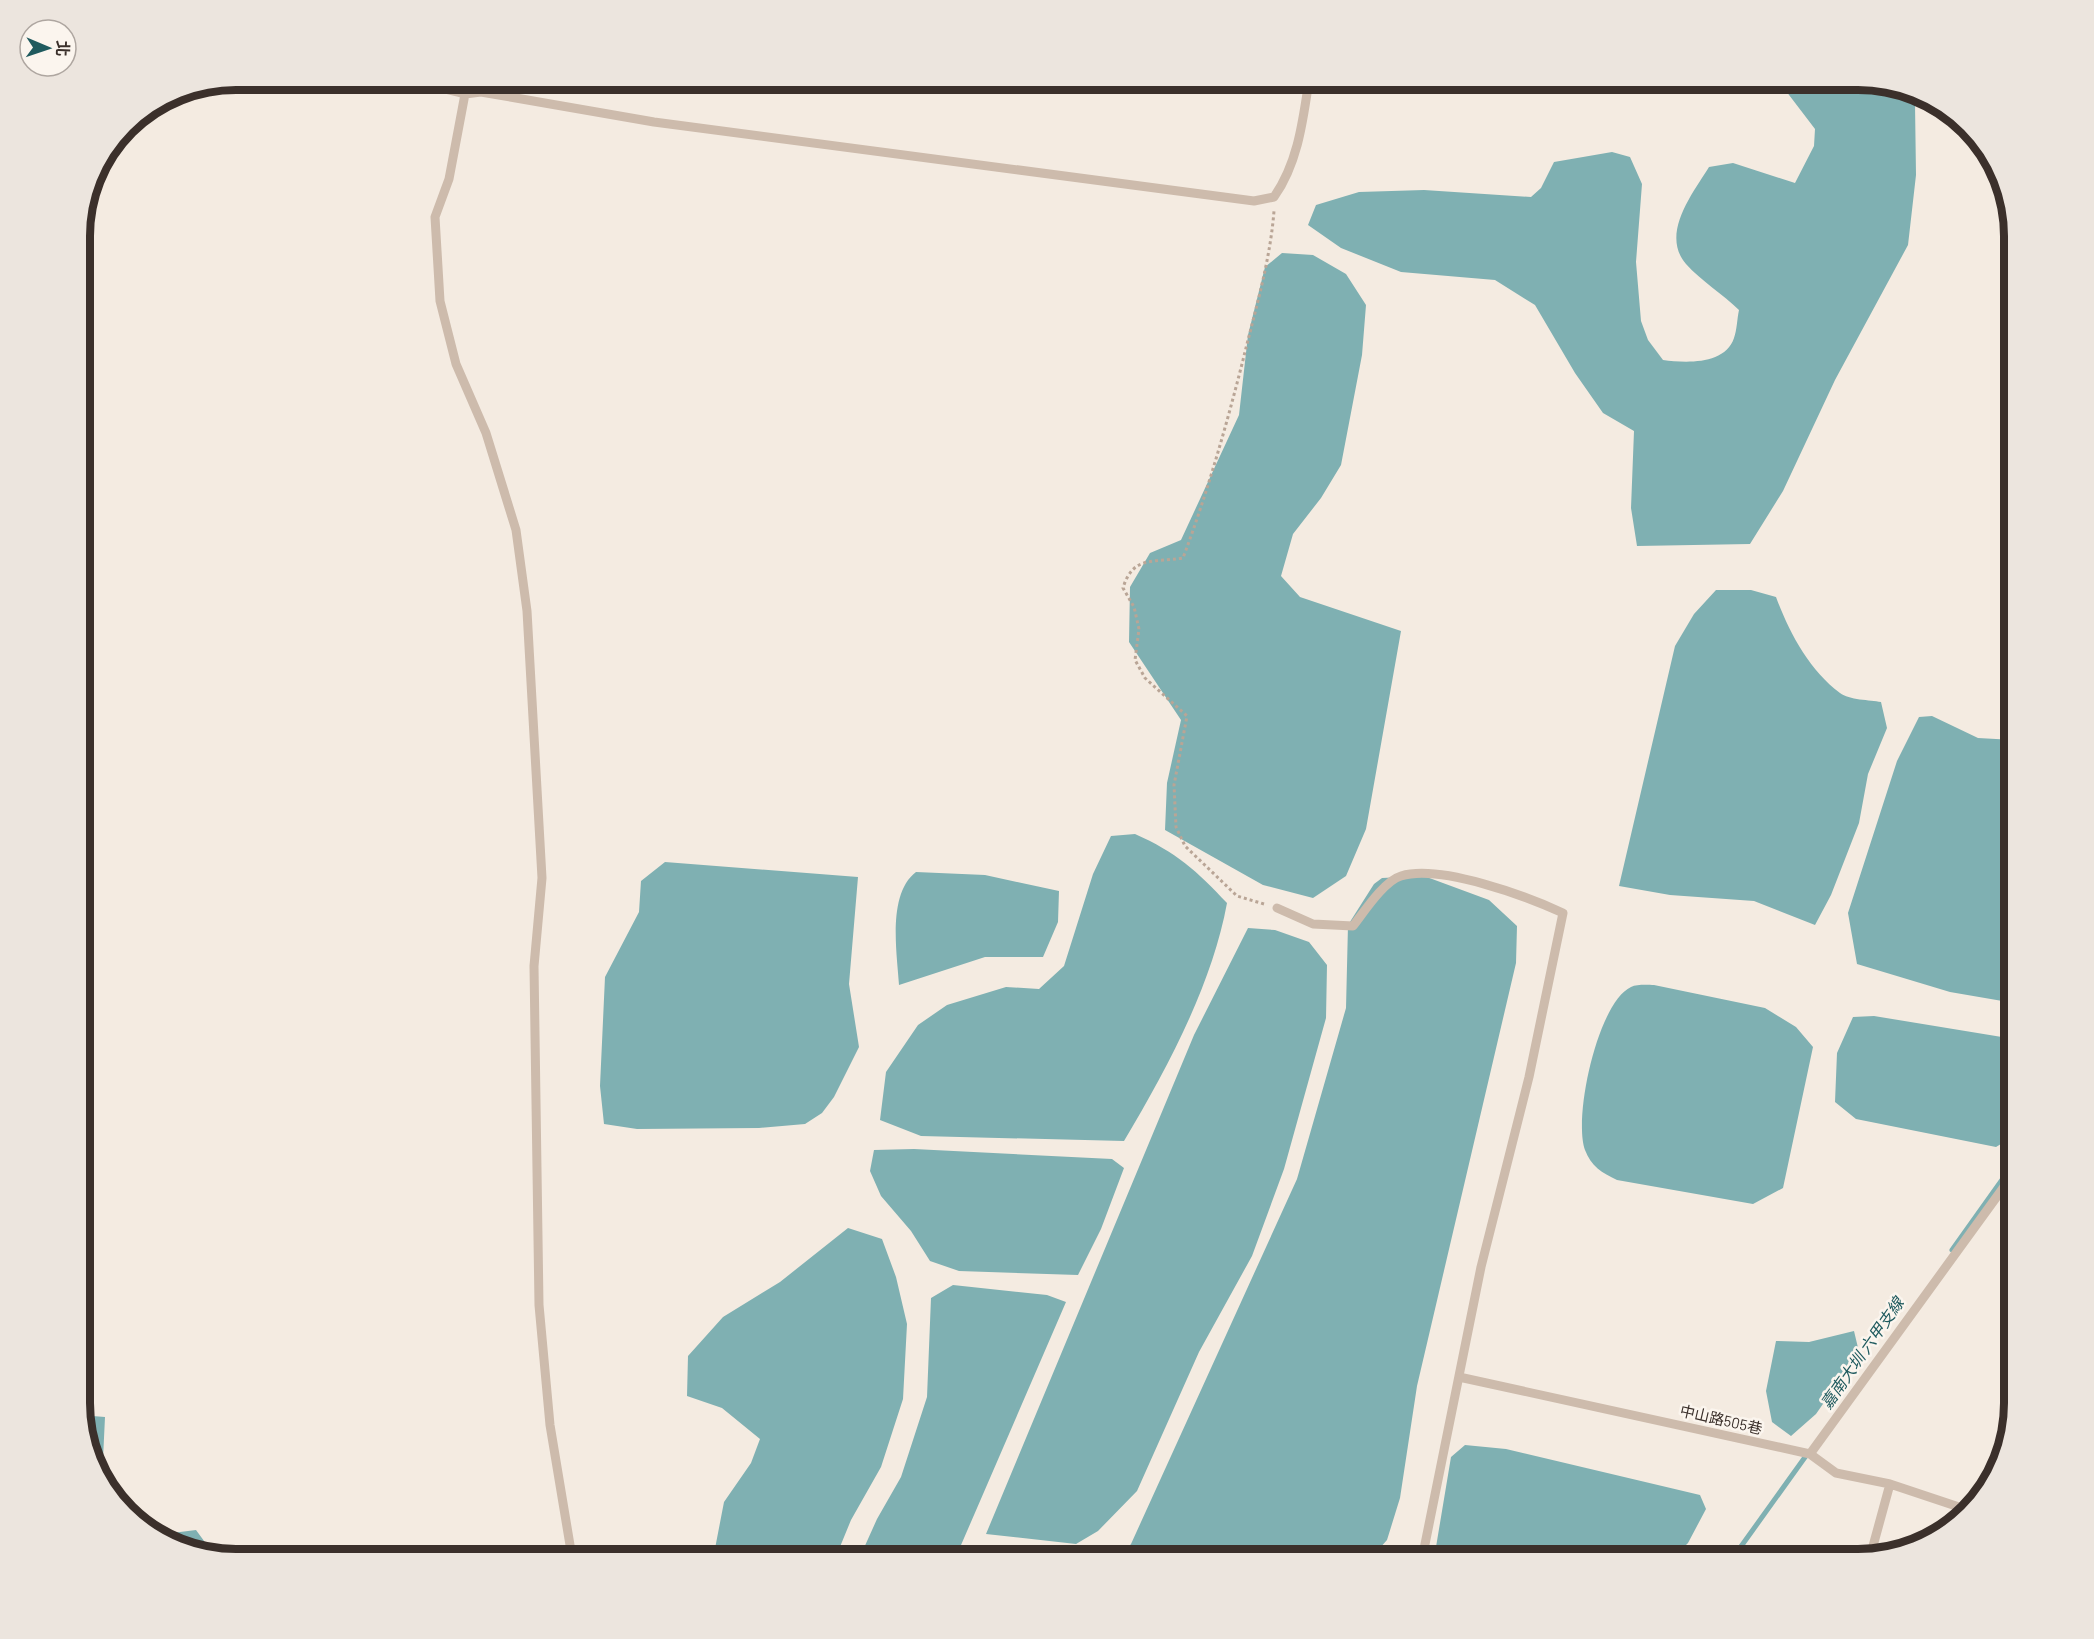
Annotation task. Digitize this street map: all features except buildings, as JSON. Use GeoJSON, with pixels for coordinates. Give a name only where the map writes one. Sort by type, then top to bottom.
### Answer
{"type":"FeatureCollection","features":[{"type":"Feature","properties":{"kind":"lane"},"geometry":{"type":"LineString","coordinates":[[449,90],[465,94],[481,92],[654,122],[1254,201],[1274,196],[1287,178],[1302,125],[1307,90]]}},
{"type":"Feature","properties":{"kind":"lane"},"geometry":{"type":"LineString","coordinates":[[465,90],[449,179],[435,217],[440,301],[456,364],[486,433],[516,530],[527,611],[542,878],[534,966],[539,1305],[550,1425],[571,1549]]}},
{"type":"Feature","properties":{"kind":"lane"},"geometry":{"type":"LineString","coordinates":[[1277,908],[1313,924],[1353,926],[1377,895],[1399,876],[1429,874],[1466,880],[1538,901],[1563,913],[1529,1077],[1481,1267],[1424,1549]]}},
{"type":"Feature","properties":{"kind":"lane"},"geometry":{"type":"LineString","coordinates":[[1810,1454],[2004,1187]]}},
{"type":"Feature","properties":{"kind":"lane","name":"中山路505巷"},"geometry":{"type":"LineString","coordinates":[[1460,1377],[1810,1454],[1836,1473],[1890,1484],[1960,1507]]}},
{"type":"Feature","properties":{"kind":"lane"},"geometry":{"type":"LineString","coordinates":[[1872,1548],[1890,1484]]}},
{"type":"Feature","properties":{"kind":"path"},"geometry":{"type":"LineString","coordinates":[[1274,196],[1261,290],[1201,510],[1183,558],[1138,563],[1127,573],[1123,588],[1134,607],[1139,629],[1135,660],[1145,678],[1187,717],[1174,785],[1176,827],[1185,846],[1237,896],[1277,908]]}},
{"type":"Feature","properties":{"kind":"water"},"geometry":{"type":"Polygon","coordinates":[[[1786,91],[1877,91],[1914,102],[1916,175],[1908,245],[1835,380],[1783,491],[1750,544],[1637,546],[1631,508],[1634,431],[1603,413],[1575,373],[1535,305],[1495,280],[1401,272],[1341,248],[1308,225],[1316,205],[1359,192],[1424,190],[1531,197],[1541,188],[1554,162],[1612,152],[1630,157],[1642,184],[1636,262],[1641,321],[1648,340],[1663,360],[1683,362],[1714,358],[1729,347],[1735,335],[1739,310],[1686,264],[1679,252],[1676,240],[1678,227],[1688,201],[1709,167],[1733,163],[1795,183],[1814,146],[1815,129],[1786,91]]]}},
{"type":"Feature","properties":{"kind":"water"},"geometry":{"type":"Polygon","coordinates":[[[1282,253],[1313,255],[1346,274],[1366,305],[1362,355],[1341,465],[1321,498],[1293,534],[1281,576],[1300,597],[1401,631],[1366,829],[1346,876],[1313,898],[1263,885],[1165,830],[1167,783],[1181,720],[1129,642],[1130,587],[1150,553],[1181,540],[1239,415],[1248,335],[1265,267],[1282,253]]]}},
{"type":"Feature","properties":{"kind":"water"},"geometry":{"type":"Polygon","coordinates":[[[1716,590],[1751,590],[1776,597],[1801,650],[1829,684],[1849,697],[1881,702],[1887,728],[1868,774],[1859,823],[1831,895],[1815,925],[1754,901],[1670,895],[1619,886],[1675,646],[1694,614],[1716,590]]]}},
{"type":"Feature","properties":{"kind":"water"},"geometry":{"type":"Polygon","coordinates":[[[1932,716],[1978,738],[2004,739],[2004,1001],[1950,992],[1857,964],[1848,913],[1897,761],[1919,717],[1932,716]]]}},
{"type":"Feature","properties":{"kind":"water"},"geometry":{"type":"Polygon","coordinates":[[[1135,834],[1185,863],[1227,903],[1211,965],[1186,1026],[1172,1056],[1124,1141],[921,1136],[880,1120],[886,1072],[918,1025],[947,1005],[1006,987],[1039,989],[1064,966],[1093,874],[1111,836],[1135,834]]]}},
{"type":"Feature","properties":{"kind":"water"},"geometry":{"type":"Polygon","coordinates":[[[665,862],[858,877],[849,984],[859,1047],[834,1097],[822,1113],[805,1124],[759,1128],[637,1129],[604,1124],[600,1086],[605,977],[639,912],[641,881],[665,862]]]}},
{"type":"Feature","properties":{"kind":"water"},"geometry":{"type":"Polygon","coordinates":[[[916,872],[985,875],[1059,891],[1058,922],[1043,957],[985,957],[899,985],[896,941],[897,909],[907,882],[916,872]]]}},
{"type":"Feature","properties":{"kind":"water"},"geometry":{"type":"Polygon","coordinates":[[[1424,876],[1489,900],[1517,926],[1516,963],[1417,1386],[1400,1498],[1387,1540],[1379,1549],[1127,1549],[1131,1544],[1297,1179],[1346,1008],[1348,925],[1374,884],[1382,878],[1424,876]]]}},
{"type":"Feature","properties":{"kind":"water"},"geometry":{"type":"Polygon","coordinates":[[[1248,928],[1275,930],[1309,942],[1327,965],[1326,1018],[1284,1169],[1252,1256],[1199,1352],[1137,1491],[1098,1531],[1076,1544],[986,1534],[1194,1035],[1248,928]]]}},
{"type":"Feature","properties":{"kind":"water"},"geometry":{"type":"Polygon","coordinates":[[[1654,985],[1765,1008],[1796,1027],[1813,1047],[1783,1188],[1753,1204],[1617,1180],[1602,1172],[1590,1160],[1585,1150],[1582,1134],[1582,1113],[1591,1062],[1599,1036],[1608,1014],[1619,997],[1633,986],[1654,985]]]}},
{"type":"Feature","properties":{"kind":"water"},"geometry":{"type":"Polygon","coordinates":[[[1874,1016],[2004,1037],[2004,1142],[1996,1147],[1856,1119],[1835,1102],[1837,1053],[1853,1017],[1874,1016]]]}},
{"type":"Feature","properties":{"kind":"water"},"geometry":{"type":"Polygon","coordinates":[[[914,1149],[1112,1159],[1124,1168],[1101,1229],[1078,1275],[959,1271],[930,1261],[911,1231],[881,1196],[870,1171],[874,1150],[914,1149]]]}},
{"type":"Feature","properties":{"kind":"water"},"geometry":{"type":"Polygon","coordinates":[[[848,1228],[882,1239],[896,1277],[907,1324],[903,1399],[881,1467],[851,1520],[839,1549],[715,1549],[724,1502],[751,1463],[760,1439],[722,1408],[687,1396],[688,1356],[723,1317],[780,1282],[848,1228]]]}},
{"type":"Feature","properties":{"kind":"water"},"geometry":{"type":"Polygon","coordinates":[[[953,1285],[1047,1295],[1066,1302],[959,1549],[864,1549],[877,1519],[901,1477],[927,1397],[931,1298],[953,1285]]]}},
{"type":"Feature","properties":{"kind":"water"},"geometry":{"type":"Polygon","coordinates":[[[1854,1331],[1859,1352],[1816,1414],[1791,1436],[1772,1422],[1766,1391],[1776,1341],[1809,1342],[1854,1331]]]}},
{"type":"Feature","properties":{"kind":"water"},"geometry":{"type":"Polygon","coordinates":[[[90,1416],[105,1417],[103,1462],[95,1441],[90,1416]]]}},
{"type":"Feature","properties":{"kind":"water"},"geometry":{"type":"Polygon","coordinates":[[[1465,1445],[1506,1449],[1700,1495],[1706,1509],[1688,1543],[1682,1549],[1436,1549],[1451,1457],[1465,1445]]]}},
{"type":"Feature","properties":{"kind":"water"},"geometry":{"type":"Polygon","coordinates":[[[196,1530],[207,1545],[198,1544],[170,1533],[196,1530]]]}},
{"type":"Feature","properties":{"kind":"waterway","name":"嘉南大圳 六甲支線"},"geometry":{"type":"LineString","coordinates":[[1952,1250],[2004,1177]]}},
{"type":"Feature","properties":{"kind":"waterway","name":"嘉南大圳 六甲支線"},"geometry":{"type":"LineString","coordinates":[[1739,1549],[1808,1453]]}}]}
